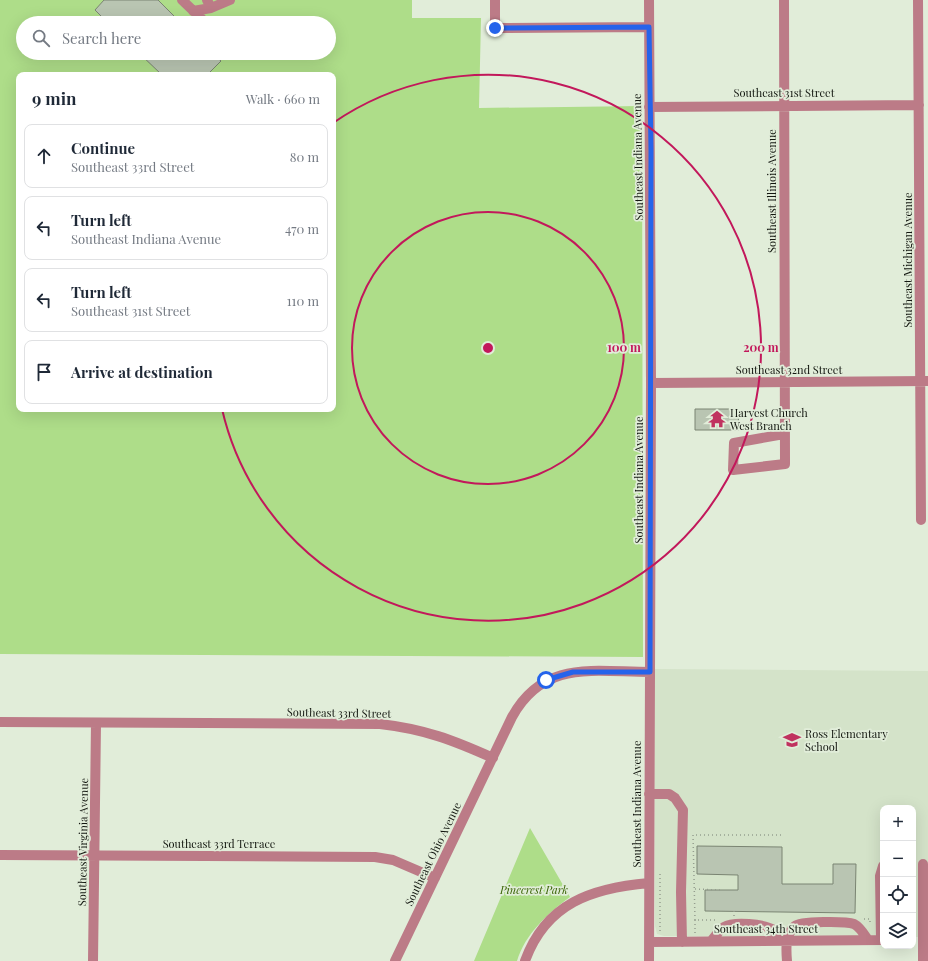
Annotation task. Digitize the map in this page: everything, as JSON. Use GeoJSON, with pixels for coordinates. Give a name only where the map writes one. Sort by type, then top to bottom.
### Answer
{"type":"FeatureCollection","features":[{"type":"Feature","properties":{"kind":"street"},"geometry":{"type":"LineString","coordinates":[[182,0],[198,16]]}},
{"type":"Feature","properties":{"kind":"street"},"geometry":{"type":"LineString","coordinates":[[193,11],[209,4],[230,0]]}},
{"type":"Feature","properties":{"kind":"street"},"geometry":{"type":"LineString","coordinates":[[495,0],[495,28],[649,27]]}},
{"type":"Feature","properties":{"kind":"street","name":"Southeast Indiana Avenue"},"geometry":{"type":"LineString","coordinates":[[649,0],[651,383],[649,961]]}},
{"type":"Feature","properties":{"kind":"street","name":"Southeast Illinois Avenue"},"geometry":{"type":"LineString","coordinates":[[784,0],[785,464],[733,470],[734,443],[784,434]]}},
{"type":"Feature","properties":{"kind":"street","name":"Southeast Michigan Avenue"},"geometry":{"type":"LineString","coordinates":[[918,0],[918,105],[924,381],[921,520]]}},
{"type":"Feature","properties":{"kind":"street","name":"Southeast 31st Street"},"geometry":{"type":"LineString","coordinates":[[650,107],[918,105]]}},
{"type":"Feature","properties":{"kind":"street","name":"Southeast 32nd Street"},"geometry":{"type":"LineString","coordinates":[[651,383],[924,381]]}},
{"type":"Feature","properties":{"kind":"street"},"geometry":{"type":"LineString","coordinates":[[493,758],[518,706],[527,695],[546,680],[573,672],[650,672]]}},
{"type":"Feature","properties":{"kind":"street","name":"Southeast 33rd Street"},"geometry":{"type":"LineString","coordinates":[[0,722],[380,724],[401,726],[438,735],[493,758]]}},
{"type":"Feature","properties":{"kind":"street","name":"Southeast Virginia Avenue"},"geometry":{"type":"LineString","coordinates":[[93,961],[96,723]]}},
{"type":"Feature","properties":{"kind":"street","name":"Southeast Ohio Avenue"},"geometry":{"type":"LineString","coordinates":[[395,961],[493,758]]}},
{"type":"Feature","properties":{"kind":"street"},"geometry":{"type":"LineString","coordinates":[[649,794],[669,794],[675,798],[683,810],[681,892],[682,942]]}},
{"type":"Feature","properties":{"kind":"street","name":"Southeast 33rd Terrace"},"geometry":{"type":"LineString","coordinates":[[0,856],[375,857],[393,860],[435,878]]}},
{"type":"Feature","properties":{"kind":"street"},"geometry":{"type":"LineString","coordinates":[[921,864],[921,941],[923,961]]}},
{"type":"Feature","properties":{"kind":"street"},"geometry":{"type":"LineString","coordinates":[[524,961],[542,929],[567,906],[581,897],[603,889],[649,883]]}},
{"type":"Feature","properties":{"kind":"street"},"geometry":{"type":"LineString","coordinates":[[782,941],[794,926],[802,922],[854,924],[862,931],[868,940]]}},
{"type":"Feature","properties":{"kind":"street"},"geometry":{"type":"LineString","coordinates":[[711,941],[724,927],[731,925],[761,925],[774,930],[782,941],[786,961]]}},
{"type":"Feature","properties":{"kind":"street","name":"Southeast 34th Street"},"geometry":{"type":"LineString","coordinates":[[649,942],[880,940]]}},
{"type":"Feature","properties":{"kind":"path"},"geometry":{"type":"LineString","coordinates":[[695,920],[694,835],[782,835]]}},
{"type":"Feature","properties":{"kind":"path"},"geometry":{"type":"LineString","coordinates":[[695,889],[720,890]]}},
{"type":"Feature","properties":{"kind":"shaded area","name":"Ross Elementary School"},"geometry":{"type":"Polygon","coordinates":[[[655,669],[928,671],[928,937],[916,937],[916,805],[880,805],[880,937],[664,936],[657,934],[655,926],[655,669]]]}},
{"type":"Feature","properties":{"kind":"green space"},"geometry":{"type":"Polygon","coordinates":[[[0,0],[412,0],[412,18],[481,18],[479,108],[642,106],[643,657],[0,654],[0,0]]]}},
{"type":"Feature","properties":{"kind":"green space","name":"Pinecrest Park"},"geometry":{"type":"Polygon","coordinates":[[[530,828],[570,897],[546,917],[531,933],[517,961],[474,961],[530,828]]]}},
{"type":"Feature","properties":{"kind":"building"},"geometry":{"type":"Polygon","coordinates":[[[104,0],[158,0],[174,16],[101,16],[95,10],[104,0]]]}},
{"type":"Feature","properties":{"kind":"building"},"geometry":{"type":"Polygon","coordinates":[[[146,60],[221,61],[210,72],[159,72],[146,60]]]}},
{"type":"Feature","properties":{"kind":"building","name":"Harvest Church West Branch"},"geometry":{"type":"Polygon","coordinates":[[[695,409],[738,409],[739,430],[695,430],[695,409]]]}},
{"type":"Feature","properties":{"kind":"building"},"geometry":{"type":"Polygon","coordinates":[[[697,846],[782,847],[782,884],[833,884],[833,864],[856,864],[855,913],[705,911],[705,890],[738,890],[738,875],[697,874],[697,846]]]}},
{"type":"Feature","properties":{"kind":"place","name":"Harvest Church West Branch"},"geometry":{"type":"Point","coordinates":[717,419]}},
{"type":"Feature","properties":{"kind":"place","name":"Ross Elementary School"},"geometry":{"type":"Point","coordinates":[792,740]}},
{"type":"Feature","properties":{"kind":"route"},"geometry":{"type":"LineString","coordinates":[[495,28],[649,27],[651,150],[650,672],[573,672],[546,680]]}}]}
